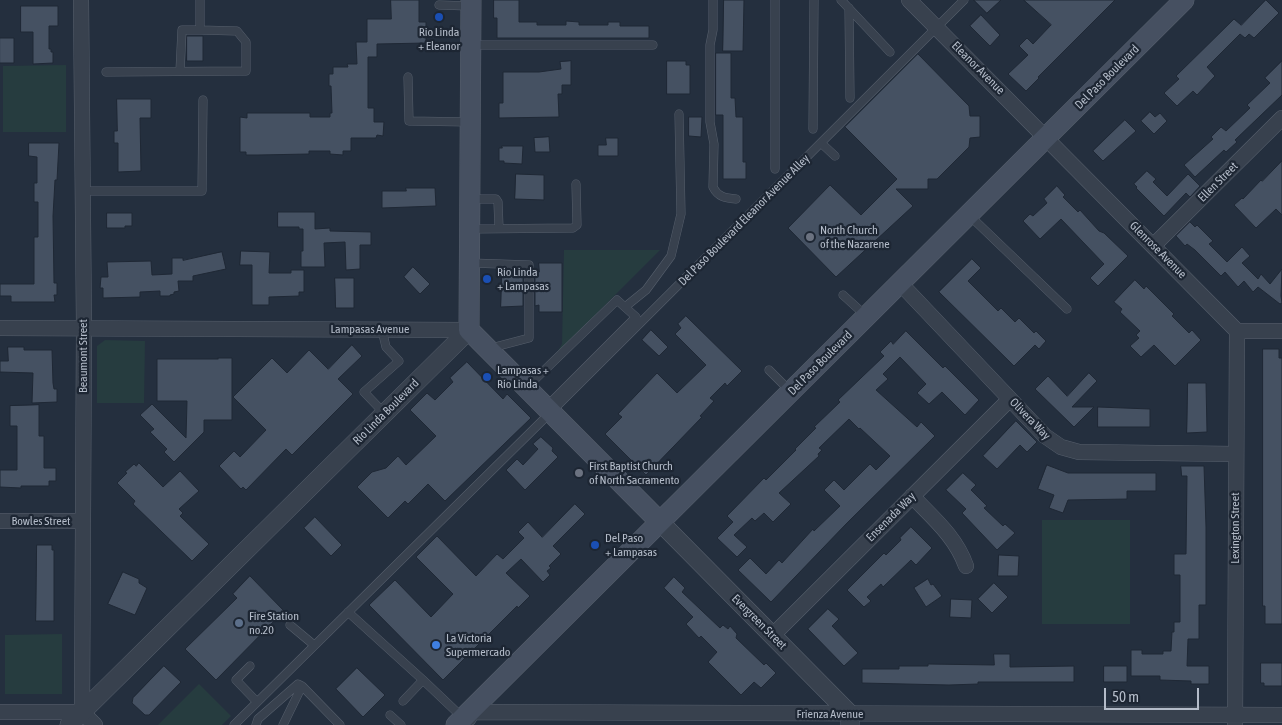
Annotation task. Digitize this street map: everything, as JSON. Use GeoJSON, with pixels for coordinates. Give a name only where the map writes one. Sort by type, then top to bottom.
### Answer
{"type":"FeatureCollection","features":[{"type":"Feature","properties":{"kind":"main road","name":"Del Paso Boulevard"},"geometry":{"type":"LineString","coordinates":[[464,720],[1184,0]]}},
{"type":"Feature","properties":{"kind":"main road"},"geometry":{"type":"LineString","coordinates":[[471,3],[469,330],[660,522]]}},
{"type":"Feature","properties":{"kind":"street","name":"Beaumont Street"},"geometry":{"type":"LineString","coordinates":[[81,0],[84,328],[82,712]]}},
{"type":"Feature","properties":{"kind":"street","name":"Eleanor Avenue"},"geometry":{"type":"LineString","coordinates":[[909,0],[1046,138]]}},
{"type":"Feature","properties":{"kind":"street","name":"Ellen Street"},"geometry":{"type":"LineString","coordinates":[[1153,246],[1282,118]]}},
{"type":"Feature","properties":{"kind":"street","name":"Glenrose Avenue"},"geometry":{"type":"LineString","coordinates":[[1046,138],[1237,331]]}},
{"type":"Feature","properties":{"kind":"street","name":"Olivera Way"},"geometry":{"type":"LineString","coordinates":[[900,283],[1045,436],[1053,442],[1079,452],[1235,454]]}},
{"type":"Feature","properties":{"kind":"street","name":"Lampasas Avenue"},"geometry":{"type":"LineString","coordinates":[[0,328],[469,330]]}},
{"type":"Feature","properties":{"kind":"street","name":"Rio Linda Boulevard"},"geometry":{"type":"LineString","coordinates":[[69,725],[469,330]]}},
{"type":"Feature","properties":{"kind":"street"},"geometry":{"type":"LineString","coordinates":[[1237,331],[1282,331]]}},
{"type":"Feature","properties":{"kind":"street","name":"Lexington Street"},"geometry":{"type":"LineString","coordinates":[[1235,720],[1237,331]]}},
{"type":"Feature","properties":{"kind":"street","name":"Ensenada Way"},"geometry":{"type":"LineString","coordinates":[[773,636],[1010,399]]}},
{"type":"Feature","properties":{"kind":"street"},"geometry":{"type":"LineString","coordinates":[[912,496],[949,534],[966,566]]}},
{"type":"Feature","properties":{"kind":"street","name":"Bowles Street"},"geometry":{"type":"LineString","coordinates":[[0,521],[83,521]]}},
{"type":"Feature","properties":{"kind":"street","name":"Evergreen Street"},"geometry":{"type":"LineString","coordinates":[[660,522],[773,636],[850,719]]}},
{"type":"Feature","properties":{"kind":"street"},"geometry":{"type":"LineString","coordinates":[[0,712],[82,712],[96,725]]}},
{"type":"Feature","properties":{"kind":"street","name":"Frienza Avenue"},"geometry":{"type":"LineString","coordinates":[[464,720],[1235,720],[1282,715]]}},
{"type":"Feature","properties":{"kind":"lane"},"geometry":{"type":"LineString","coordinates":[[200,0],[200,30]]}},
{"type":"Feature","properties":{"kind":"lane"},"geometry":{"type":"LineString","coordinates":[[713,0],[714,30],[710,45],[710,122],[714,144],[714,187],[716,193],[724,198],[736,199]]}},
{"type":"Feature","properties":{"kind":"lane"},"geometry":{"type":"LineString","coordinates":[[775,0],[775,169]]}},
{"type":"Feature","properties":{"kind":"lane"},"geometry":{"type":"LineString","coordinates":[[813,129],[814,0]]}},
{"type":"Feature","properties":{"kind":"lane"},"geometry":{"type":"LineString","coordinates":[[841,0],[890,52]]}},
{"type":"Feature","properties":{"kind":"lane","name":"Del Paso Boulevard Eleanor Avenue Alley"},"geometry":{"type":"LineString","coordinates":[[548,410],[964,0]]}},
{"type":"Feature","properties":{"kind":"lane"},"geometry":{"type":"LineString","coordinates":[[439,5],[471,3]]}},
{"type":"Feature","properties":{"kind":"lane"},"geometry":{"type":"LineString","coordinates":[[849,8],[850,98]]}},
{"type":"Feature","properties":{"kind":"lane"},"geometry":{"type":"LineString","coordinates":[[106,72],[246,71],[246,42],[237,31],[182,30],[180,71]]}},
{"type":"Feature","properties":{"kind":"lane"},"geometry":{"type":"LineString","coordinates":[[471,45],[653,45]]}},
{"type":"Feature","properties":{"kind":"lane"},"geometry":{"type":"LineString","coordinates":[[408,77],[409,121],[470,122]]}},
{"type":"Feature","properties":{"kind":"lane"},"geometry":{"type":"LineString","coordinates":[[83,191],[202,192],[202,100]]}},
{"type":"Feature","properties":{"kind":"lane"},"geometry":{"type":"LineString","coordinates":[[625,307],[646,290],[671,256],[680,214],[679,114]]}},
{"type":"Feature","properties":{"kind":"lane"},"geometry":{"type":"LineString","coordinates":[[821,143],[835,156]]}},
{"type":"Feature","properties":{"kind":"lane"},"geometry":{"type":"LineString","coordinates":[[470,229],[573,228],[577,225],[576,184]]}},
{"type":"Feature","properties":{"kind":"lane"},"geometry":{"type":"LineString","coordinates":[[470,199],[496,199],[498,202],[499,228]]}},
{"type":"Feature","properties":{"kind":"lane"},"geometry":{"type":"LineString","coordinates":[[968,215],[1067,309]]}},
{"type":"Feature","properties":{"kind":"lane"},"geometry":{"type":"LineString","coordinates":[[469,263],[529,265],[529,338],[488,349]]}},
{"type":"Feature","properties":{"kind":"lane"},"geometry":{"type":"LineString","coordinates":[[843,295],[866,317]]}},
{"type":"Feature","properties":{"kind":"lane"},"geometry":{"type":"LineString","coordinates":[[234,725],[548,410],[636,318],[617,300],[527,388]]}},
{"type":"Feature","properties":{"kind":"lane"},"geometry":{"type":"LineString","coordinates":[[382,330],[386,347],[399,361],[364,392],[384,414]]}},
{"type":"Feature","properties":{"kind":"lane"},"geometry":{"type":"LineString","coordinates":[[769,370],[791,392]]}},
{"type":"Feature","properties":{"kind":"lane"},"geometry":{"type":"LineString","coordinates":[[348,612],[464,720]]}},
{"type":"Feature","properties":{"kind":"lane"},"geometry":{"type":"LineString","coordinates":[[290,625],[314,646]]}},
{"type":"Feature","properties":{"kind":"lane"},"geometry":{"type":"LineString","coordinates":[[250,666],[236,680],[257,702]]}},
{"type":"Feature","properties":{"kind":"lane"},"geometry":{"type":"LineString","coordinates":[[403,701],[423,680]]}},
{"type":"Feature","properties":{"kind":"lane"},"geometry":{"type":"LineString","coordinates":[[256,725],[258,719],[298,684],[340,725]]}},
{"type":"Feature","properties":{"kind":"lane"},"geometry":{"type":"LineString","coordinates":[[283,725],[302,686]]}},
{"type":"Feature","properties":{"kind":"lane"},"geometry":{"type":"LineString","coordinates":[[390,715],[401,725]]}},
{"type":"Feature","properties":{"kind":"green space"},"geometry":{"type":"Polygon","coordinates":[[[66,65],[66,132],[3,132],[3,66],[66,65]]]}},
{"type":"Feature","properties":{"kind":"green space"},"geometry":{"type":"Polygon","coordinates":[[[564,250],[660,250],[556,354],[562,344],[564,250]]]}},
{"type":"Feature","properties":{"kind":"green space"},"geometry":{"type":"Polygon","coordinates":[[[105,340],[145,341],[144,403],[97,403],[97,346],[105,340]]]}},
{"type":"Feature","properties":{"kind":"green space"},"geometry":{"type":"Polygon","coordinates":[[[1042,520],[1130,520],[1130,624],[1042,624],[1042,520]]]}},
{"type":"Feature","properties":{"kind":"green space"},"geometry":{"type":"Polygon","coordinates":[[[62,634],[62,694],[5,694],[5,635],[62,634]]]}},
{"type":"Feature","properties":{"kind":"green space"},"geometry":{"type":"Polygon","coordinates":[[[199,684],[231,716],[222,725],[158,725],[199,684]]]}},
{"type":"Feature","properties":{"kind":"building"},"geometry":{"type":"Polygon","coordinates":[[[391,0],[419,0],[419,22],[426,22],[426,43],[377,44],[377,57],[368,57],[368,108],[374,108],[374,122],[384,122],[383,136],[377,135],[376,138],[351,138],[351,151],[343,151],[343,155],[330,154],[330,151],[309,151],[309,154],[258,155],[246,155],[246,152],[240,152],[240,117],[247,118],[247,113],[310,113],[310,117],[330,117],[330,113],[332,113],[329,74],[333,74],[333,67],[348,67],[347,64],[357,64],[356,42],[367,42],[367,19],[391,19],[391,0]]]}},
{"type":"Feature","properties":{"kind":"building"},"geometry":{"type":"Polygon","coordinates":[[[494,0],[519,0],[519,22],[537,22],[537,25],[566,25],[566,21],[579,22],[579,25],[608,25],[608,22],[620,22],[620,26],[649,26],[649,38],[497,38],[497,18],[494,18],[494,0]]]}},
{"type":"Feature","properties":{"kind":"building"},"geometry":{"type":"Polygon","coordinates":[[[724,0],[744,0],[743,51],[723,51],[724,0]]]}},
{"type":"Feature","properties":{"kind":"building"},"geometry":{"type":"Polygon","coordinates":[[[974,0],[1001,0],[987,13],[974,0]]]}},
{"type":"Feature","properties":{"kind":"building"},"geometry":{"type":"Polygon","coordinates":[[[1024,0],[1115,0],[1026,91],[1008,74],[1028,55],[1019,46],[1027,38],[1033,44],[1051,25],[1024,0]]]}},
{"type":"Feature","properties":{"kind":"building"},"geometry":{"type":"Polygon","coordinates":[[[1266,0],[1279,13],[1254,38],[1249,34],[1245,38],[1240,34],[1207,67],[1215,76],[1197,95],[1193,91],[1177,106],[1164,93],[1179,79],[1176,76],[1234,19],[1241,25],[1266,0]]]}},
{"type":"Feature","properties":{"kind":"building"},"geometry":{"type":"Polygon","coordinates":[[[21,6],[58,6],[58,26],[49,26],[49,49],[53,52],[53,63],[33,64],[33,32],[21,32],[21,6]]]}},
{"type":"Feature","properties":{"kind":"building"},"geometry":{"type":"Polygon","coordinates":[[[981,15],[1000,35],[990,46],[970,26],[981,15]]]}},
{"type":"Feature","properties":{"kind":"building"},"geometry":{"type":"Polygon","coordinates":[[[187,36],[203,36],[203,61],[187,61],[187,36]]]}},
{"type":"Feature","properties":{"kind":"building"},"geometry":{"type":"Polygon","coordinates":[[[0,38],[14,38],[14,63],[0,63],[0,38]]]}},
{"type":"Feature","properties":{"kind":"building"},"geometry":{"type":"Polygon","coordinates":[[[716,53],[731,53],[731,98],[735,98],[736,117],[743,117],[743,162],[746,162],[746,179],[723,179],[723,115],[716,115],[716,53]]]}},
{"type":"Feature","properties":{"kind":"building"},"geometry":{"type":"Polygon","coordinates":[[[918,54],[969,106],[970,116],[980,116],[980,137],[970,138],[969,147],[937,179],[928,179],[928,189],[896,189],[913,206],[836,277],[788,228],[830,185],[861,215],[897,179],[845,127],[918,54]]]}},
{"type":"Feature","properties":{"kind":"building"},"geometry":{"type":"Polygon","coordinates":[[[571,61],[571,85],[562,85],[562,94],[558,94],[559,117],[499,118],[499,103],[503,103],[503,72],[539,72],[561,69],[560,62],[571,61]]]}},
{"type":"Feature","properties":{"kind":"building"},"geometry":{"type":"Polygon","coordinates":[[[667,61],[686,61],[686,65],[690,65],[690,94],[667,94],[667,61]]]}},
{"type":"Feature","properties":{"kind":"building"},"geometry":{"type":"Polygon","coordinates":[[[1282,61],[1282,95],[1235,140],[1237,142],[1226,152],[1224,150],[1195,177],[1184,165],[1213,139],[1211,137],[1221,127],[1226,131],[1250,108],[1247,105],[1270,83],[1265,78],[1282,61]]]}},
{"type":"Feature","properties":{"kind":"building"},"geometry":{"type":"Polygon","coordinates":[[[117,99],[151,99],[151,118],[140,118],[141,171],[118,172],[118,143],[114,143],[114,131],[117,131],[117,99]]]}},
{"type":"Feature","properties":{"kind":"building"},"geometry":{"type":"Polygon","coordinates":[[[1150,112],[1155,117],[1160,113],[1167,121],[1154,134],[1141,121],[1150,112]]]}},
{"type":"Feature","properties":{"kind":"building"},"geometry":{"type":"Polygon","coordinates":[[[689,117],[702,117],[701,137],[689,136],[689,117]]]}},
{"type":"Feature","properties":{"kind":"building"},"geometry":{"type":"Polygon","coordinates":[[[1125,120],[1136,131],[1103,161],[1093,151],[1125,120]]]}},
{"type":"Feature","properties":{"kind":"building"},"geometry":{"type":"Polygon","coordinates":[[[549,137],[550,152],[535,152],[534,138],[549,137]]]}},
{"type":"Feature","properties":{"kind":"building"},"geometry":{"type":"Polygon","coordinates":[[[606,138],[618,138],[618,156],[598,156],[598,145],[606,145],[606,138]]]}},
{"type":"Feature","properties":{"kind":"building"},"geometry":{"type":"Polygon","coordinates":[[[29,143],[59,143],[53,216],[54,283],[57,283],[57,295],[54,295],[55,302],[11,302],[11,296],[0,296],[0,284],[34,284],[34,237],[38,237],[38,202],[34,202],[34,183],[37,183],[37,157],[29,156],[29,143]]]}},
{"type":"Feature","properties":{"kind":"building"},"geometry":{"type":"Polygon","coordinates":[[[502,146],[523,146],[522,164],[499,161],[499,148],[502,148],[502,146]]]}},
{"type":"Feature","properties":{"kind":"building"},"geometry":{"type":"Polygon","coordinates":[[[1282,161],[1282,215],[1276,209],[1256,228],[1234,205],[1243,199],[1282,161]]]}},
{"type":"Feature","properties":{"kind":"building"},"geometry":{"type":"Polygon","coordinates":[[[1147,171],[1156,179],[1153,182],[1167,196],[1188,174],[1200,186],[1190,197],[1186,193],[1164,216],[1134,184],[1147,171]]]}},
{"type":"Feature","properties":{"kind":"building"},"geometry":{"type":"Polygon","coordinates":[[[516,174],[544,175],[544,200],[515,199],[516,174]]]}},
{"type":"Feature","properties":{"kind":"building"},"geometry":{"type":"Polygon","coordinates":[[[1057,186],[1065,195],[1063,197],[1078,212],[1080,210],[1099,231],[1104,233],[1128,256],[1098,286],[1090,278],[1104,264],[1061,219],[1040,239],[1023,221],[1030,214],[1033,216],[1047,203],[1044,199],[1057,186]]]}},
{"type":"Feature","properties":{"kind":"building"},"geometry":{"type":"Polygon","coordinates":[[[406,188],[435,188],[436,206],[382,208],[382,191],[406,191],[406,188]]]}},
{"type":"Feature","properties":{"kind":"building"},"geometry":{"type":"Polygon","coordinates":[[[278,212],[315,212],[315,229],[330,228],[330,231],[371,232],[371,245],[360,245],[360,269],[346,270],[345,242],[324,243],[325,267],[301,267],[303,229],[299,229],[299,227],[278,227],[278,212]]]}},
{"type":"Feature","properties":{"kind":"building"},"geometry":{"type":"Polygon","coordinates":[[[107,213],[132,213],[132,226],[107,228],[107,213]]]}},
{"type":"Feature","properties":{"kind":"building"},"geometry":{"type":"Polygon","coordinates":[[[1190,222],[1195,227],[1197,225],[1213,241],[1209,244],[1227,262],[1242,247],[1250,256],[1242,263],[1258,279],[1261,274],[1270,284],[1282,269],[1282,303],[1280,304],[1258,287],[1253,292],[1244,281],[1238,287],[1225,272],[1221,276],[1195,250],[1187,244],[1185,246],[1176,236],[1190,222]]]}},
{"type":"Feature","properties":{"kind":"building"},"geometry":{"type":"Polygon","coordinates":[[[241,251],[270,252],[269,273],[291,273],[291,270],[304,270],[304,292],[299,292],[299,296],[269,297],[269,305],[252,305],[252,265],[240,265],[241,251]]]}},
{"type":"Feature","properties":{"kind":"building"},"geometry":{"type":"Polygon","coordinates":[[[222,252],[226,269],[193,276],[193,281],[178,281],[179,291],[174,292],[170,296],[160,296],[160,291],[140,292],[140,297],[103,298],[103,288],[100,288],[101,277],[108,277],[107,262],[151,261],[152,275],[172,274],[172,258],[183,258],[183,260],[222,252]]]}},
{"type":"Feature","properties":{"kind":"building"},"geometry":{"type":"Polygon","coordinates":[[[972,259],[981,268],[968,281],[998,311],[1001,308],[1015,322],[1019,318],[1034,333],[1036,331],[1046,341],[1039,349],[1035,345],[1014,366],[939,292],[972,259]]]}},
{"type":"Feature","properties":{"kind":"building"},"geometry":{"type":"Polygon","coordinates":[[[539,263],[562,263],[562,312],[539,312],[539,305],[535,306],[535,272],[539,272],[539,263]]]}},
{"type":"Feature","properties":{"kind":"building"},"geometry":{"type":"Polygon","coordinates":[[[413,267],[430,284],[420,294],[404,277],[413,267]]]}},
{"type":"Feature","properties":{"kind":"building"},"geometry":{"type":"Polygon","coordinates":[[[502,272],[523,272],[523,306],[501,307],[502,272]]]}},
{"type":"Feature","properties":{"kind":"building"},"geometry":{"type":"Polygon","coordinates":[[[335,278],[354,278],[354,308],[336,308],[335,278]]]}},
{"type":"Feature","properties":{"kind":"building"},"geometry":{"type":"Polygon","coordinates":[[[1135,280],[1144,289],[1146,286],[1174,314],[1172,316],[1189,333],[1192,330],[1201,340],[1175,366],[1154,345],[1141,357],[1130,346],[1139,338],[1136,335],[1140,331],[1120,312],[1122,309],[1114,302],[1135,280]]]}},
{"type":"Feature","properties":{"kind":"building"},"geometry":{"type":"Polygon","coordinates":[[[686,316],[742,371],[727,386],[725,383],[710,398],[714,401],[700,416],[702,417],[646,475],[605,434],[622,417],[618,414],[657,373],[677,393],[706,365],[675,334],[681,328],[678,324],[686,316]]]}},
{"type":"Feature","properties":{"kind":"building"},"geometry":{"type":"Polygon","coordinates":[[[651,330],[668,347],[659,356],[642,340],[651,330]]]}},
{"type":"Feature","properties":{"kind":"building"},"geometry":{"type":"Polygon","coordinates":[[[906,331],[979,400],[965,415],[942,392],[929,404],[917,393],[926,384],[900,357],[883,374],[888,379],[876,390],[917,427],[921,422],[935,436],[771,602],[738,570],[750,558],[766,574],[779,560],[782,563],[813,529],[814,531],[840,506],[824,490],[834,480],[844,490],[870,464],[876,470],[890,456],[849,419],[819,448],[822,450],[818,454],[819,456],[779,493],[791,504],[773,522],[764,513],[755,521],[752,518],[734,535],[747,547],[737,557],[717,538],[733,522],[727,516],[764,478],[766,480],[796,450],[816,428],[814,427],[840,402],[838,400],[884,356],[880,352],[891,341],[893,344],[906,331]]]}},
{"type":"Feature","properties":{"kind":"building"},"geometry":{"type":"Polygon","coordinates":[[[352,345],[362,356],[338,379],[353,394],[292,455],[286,449],[246,490],[243,487],[241,489],[219,466],[234,451],[240,457],[266,430],[233,397],[272,358],[287,373],[309,350],[328,369],[352,345]]]}},
{"type":"Feature","properties":{"kind":"building"},"geometry":{"type":"Polygon","coordinates":[[[8,347],[24,347],[24,350],[52,350],[53,383],[54,389],[57,389],[57,402],[32,403],[33,373],[0,372],[0,361],[8,361],[8,347]]]}},
{"type":"Feature","properties":{"kind":"building"},"geometry":{"type":"Polygon","coordinates":[[[1263,349],[1279,349],[1279,358],[1282,358],[1282,624],[1265,624],[1265,606],[1263,606],[1263,349]]]}},
{"type":"Feature","properties":{"kind":"building"},"geometry":{"type":"Polygon","coordinates":[[[232,358],[232,420],[204,420],[204,432],[174,462],[164,452],[167,449],[150,432],[154,429],[140,415],[152,404],[186,438],[187,401],[157,401],[157,359],[232,358]]]}},
{"type":"Feature","properties":{"kind":"building"},"geometry":{"type":"Polygon","coordinates":[[[467,362],[503,399],[507,394],[531,418],[445,501],[428,484],[408,504],[405,501],[388,518],[357,487],[372,472],[386,468],[398,456],[406,465],[436,436],[410,410],[427,393],[435,400],[453,382],[450,378],[467,362]]]}},
{"type":"Feature","properties":{"kind":"building"},"geometry":{"type":"Polygon","coordinates":[[[1089,373],[1097,381],[1072,407],[1094,407],[1074,427],[1035,389],[1048,376],[1067,396],[1089,373]]]}},
{"type":"Feature","properties":{"kind":"building"},"geometry":{"type":"Polygon","coordinates":[[[1188,383],[1206,383],[1207,432],[1187,433],[1188,383]]]}},
{"type":"Feature","properties":{"kind":"building"},"geometry":{"type":"Polygon","coordinates":[[[39,405],[39,436],[44,436],[44,468],[56,468],[56,481],[49,481],[49,486],[0,487],[0,470],[17,470],[17,426],[10,426],[10,406],[39,405]]]}},
{"type":"Feature","properties":{"kind":"building"},"geometry":{"type":"Polygon","coordinates":[[[1098,407],[1150,409],[1150,427],[1098,427],[1098,407]]]}},
{"type":"Feature","properties":{"kind":"building"},"geometry":{"type":"Polygon","coordinates":[[[1016,421],[1037,442],[1027,452],[1020,445],[997,469],[983,456],[1016,421]]]}},
{"type":"Feature","properties":{"kind":"building"},"geometry":{"type":"Polygon","coordinates":[[[541,437],[553,448],[552,451],[558,457],[525,490],[506,470],[517,459],[523,465],[538,449],[533,444],[541,437]]]}},
{"type":"Feature","properties":{"kind":"building"},"geometry":{"type":"Polygon","coordinates":[[[139,463],[163,487],[180,471],[199,491],[179,509],[183,513],[180,516],[209,544],[192,561],[133,504],[135,501],[117,483],[127,473],[125,472],[134,464],[136,466],[139,463]]]}},
{"type":"Feature","properties":{"kind":"building"},"geometry":{"type":"Polygon","coordinates":[[[1047,465],[1068,473],[1156,473],[1156,491],[1127,491],[1127,499],[1068,500],[1063,513],[1049,508],[1054,495],[1038,489],[1047,465]]]}},
{"type":"Feature","properties":{"kind":"building"},"geometry":{"type":"Polygon","coordinates":[[[1181,466],[1204,466],[1206,605],[1199,605],[1199,639],[1188,639],[1187,666],[1209,666],[1209,684],[1191,684],[1191,681],[1160,680],[1160,676],[1131,676],[1131,650],[1142,650],[1142,654],[1163,654],[1163,651],[1171,651],[1174,622],[1180,622],[1180,575],[1174,575],[1174,554],[1186,554],[1187,476],[1182,476],[1181,466]]]}},
{"type":"Feature","properties":{"kind":"building"},"geometry":{"type":"Polygon","coordinates":[[[963,473],[976,485],[971,490],[987,506],[984,508],[1003,526],[1005,524],[1015,533],[997,550],[962,513],[966,509],[946,490],[963,473]]]}},
{"type":"Feature","properties":{"kind":"building"},"geometry":{"type":"Polygon","coordinates":[[[575,504],[585,514],[553,546],[561,554],[549,566],[551,568],[547,571],[550,575],[543,582],[521,559],[506,573],[530,596],[518,608],[517,606],[443,680],[369,605],[395,580],[431,617],[453,594],[416,557],[437,536],[476,576],[497,554],[503,559],[524,538],[518,532],[528,522],[542,537],[575,504]]]}},
{"type":"Feature","properties":{"kind":"building"},"geometry":{"type":"Polygon","coordinates":[[[315,517],[342,545],[331,556],[304,528],[315,517]]]}},
{"type":"Feature","properties":{"kind":"building"},"geometry":{"type":"Polygon","coordinates":[[[911,527],[932,548],[916,565],[911,560],[883,587],[881,584],[867,597],[871,601],[864,607],[847,590],[884,553],[886,555],[911,527]]]}},
{"type":"Feature","properties":{"kind":"building"},"geometry":{"type":"Polygon","coordinates":[[[37,545],[52,545],[52,550],[54,550],[54,621],[36,621],[37,545]]]}},
{"type":"Feature","properties":{"kind":"building"},"geometry":{"type":"Polygon","coordinates":[[[999,555],[1019,556],[1018,576],[998,576],[999,555]]]}},
{"type":"Feature","properties":{"kind":"building"},"geometry":{"type":"Polygon","coordinates":[[[123,572],[139,579],[139,583],[147,588],[135,615],[108,604],[123,572]]]}},
{"type":"Feature","properties":{"kind":"building"},"geometry":{"type":"Polygon","coordinates":[[[250,576],[284,611],[216,680],[185,649],[237,598],[233,594],[250,576]]]}},
{"type":"Feature","properties":{"kind":"building"},"geometry":{"type":"Polygon","coordinates":[[[674,577],[685,588],[682,592],[720,628],[723,625],[728,629],[730,626],[737,634],[736,638],[764,665],[766,663],[776,673],[761,688],[754,682],[741,695],[708,662],[717,652],[701,636],[699,638],[686,624],[693,617],[664,588],[674,577]]]}},
{"type":"Feature","properties":{"kind":"building"},"geometry":{"type":"Polygon","coordinates":[[[928,579],[942,596],[926,607],[914,588],[928,579]]]}},
{"type":"Feature","properties":{"kind":"building"},"geometry":{"type":"Polygon","coordinates":[[[994,583],[1008,597],[992,613],[978,599],[994,583]]]}},
{"type":"Feature","properties":{"kind":"building"},"geometry":{"type":"Polygon","coordinates":[[[951,599],[972,600],[971,618],[950,617],[951,599]]]}},
{"type":"Feature","properties":{"kind":"building"},"geometry":{"type":"Polygon","coordinates":[[[828,609],[839,619],[832,626],[858,653],[844,666],[808,629],[828,609]]]}},
{"type":"Feature","properties":{"kind":"building"},"geometry":{"type":"Polygon","coordinates":[[[994,654],[1010,654],[1010,667],[1074,666],[1074,682],[978,682],[978,684],[949,685],[862,683],[862,669],[899,669],[899,666],[928,666],[928,664],[994,665],[994,654]]]}},
{"type":"Feature","properties":{"kind":"building"},"geometry":{"type":"Polygon","coordinates":[[[1261,663],[1282,663],[1282,686],[1264,686],[1264,683],[1261,683],[1261,663]]]}},
{"type":"Feature","properties":{"kind":"building"},"geometry":{"type":"Polygon","coordinates":[[[164,666],[181,682],[149,715],[145,715],[132,703],[133,698],[164,666]]]}},
{"type":"Feature","properties":{"kind":"building"},"geometry":{"type":"Polygon","coordinates":[[[1104,666],[1127,666],[1127,682],[1104,682],[1104,666]]]}},
{"type":"Feature","properties":{"kind":"building"},"geometry":{"type":"Polygon","coordinates":[[[357,668],[385,695],[363,717],[336,689],[357,668]]]}},
{"type":"Feature","properties":{"kind":"place","name":"Rio Linda + Eleanor"},"geometry":{"type":"Point","coordinates":[439,17]}},
{"type":"Feature","properties":{"kind":"place","name":"North Church of the Nazarene"},"geometry":{"type":"Point","coordinates":[810,237]}},
{"type":"Feature","properties":{"kind":"place","name":"Rio Linda + Lampasas"},"geometry":{"type":"Point","coordinates":[487,279]}},
{"type":"Feature","properties":{"kind":"place","name":"Lampasas + Rio Linda"},"geometry":{"type":"Point","coordinates":[487,377]}},
{"type":"Feature","properties":{"kind":"place","name":"First Baptist Church of North Sacramento"},"geometry":{"type":"Point","coordinates":[579,473]}},
{"type":"Feature","properties":{"kind":"place","name":"Del Paso + Lampasas"},"geometry":{"type":"Point","coordinates":[595,545]}},
{"type":"Feature","properties":{"kind":"place","name":"Fire Station no.20"},"geometry":{"type":"Point","coordinates":[239,623]}},
{"type":"Feature","properties":{"kind":"place","name":"La Victoria Supermercado"},"geometry":{"type":"Point","coordinates":[436,645]}}]}
